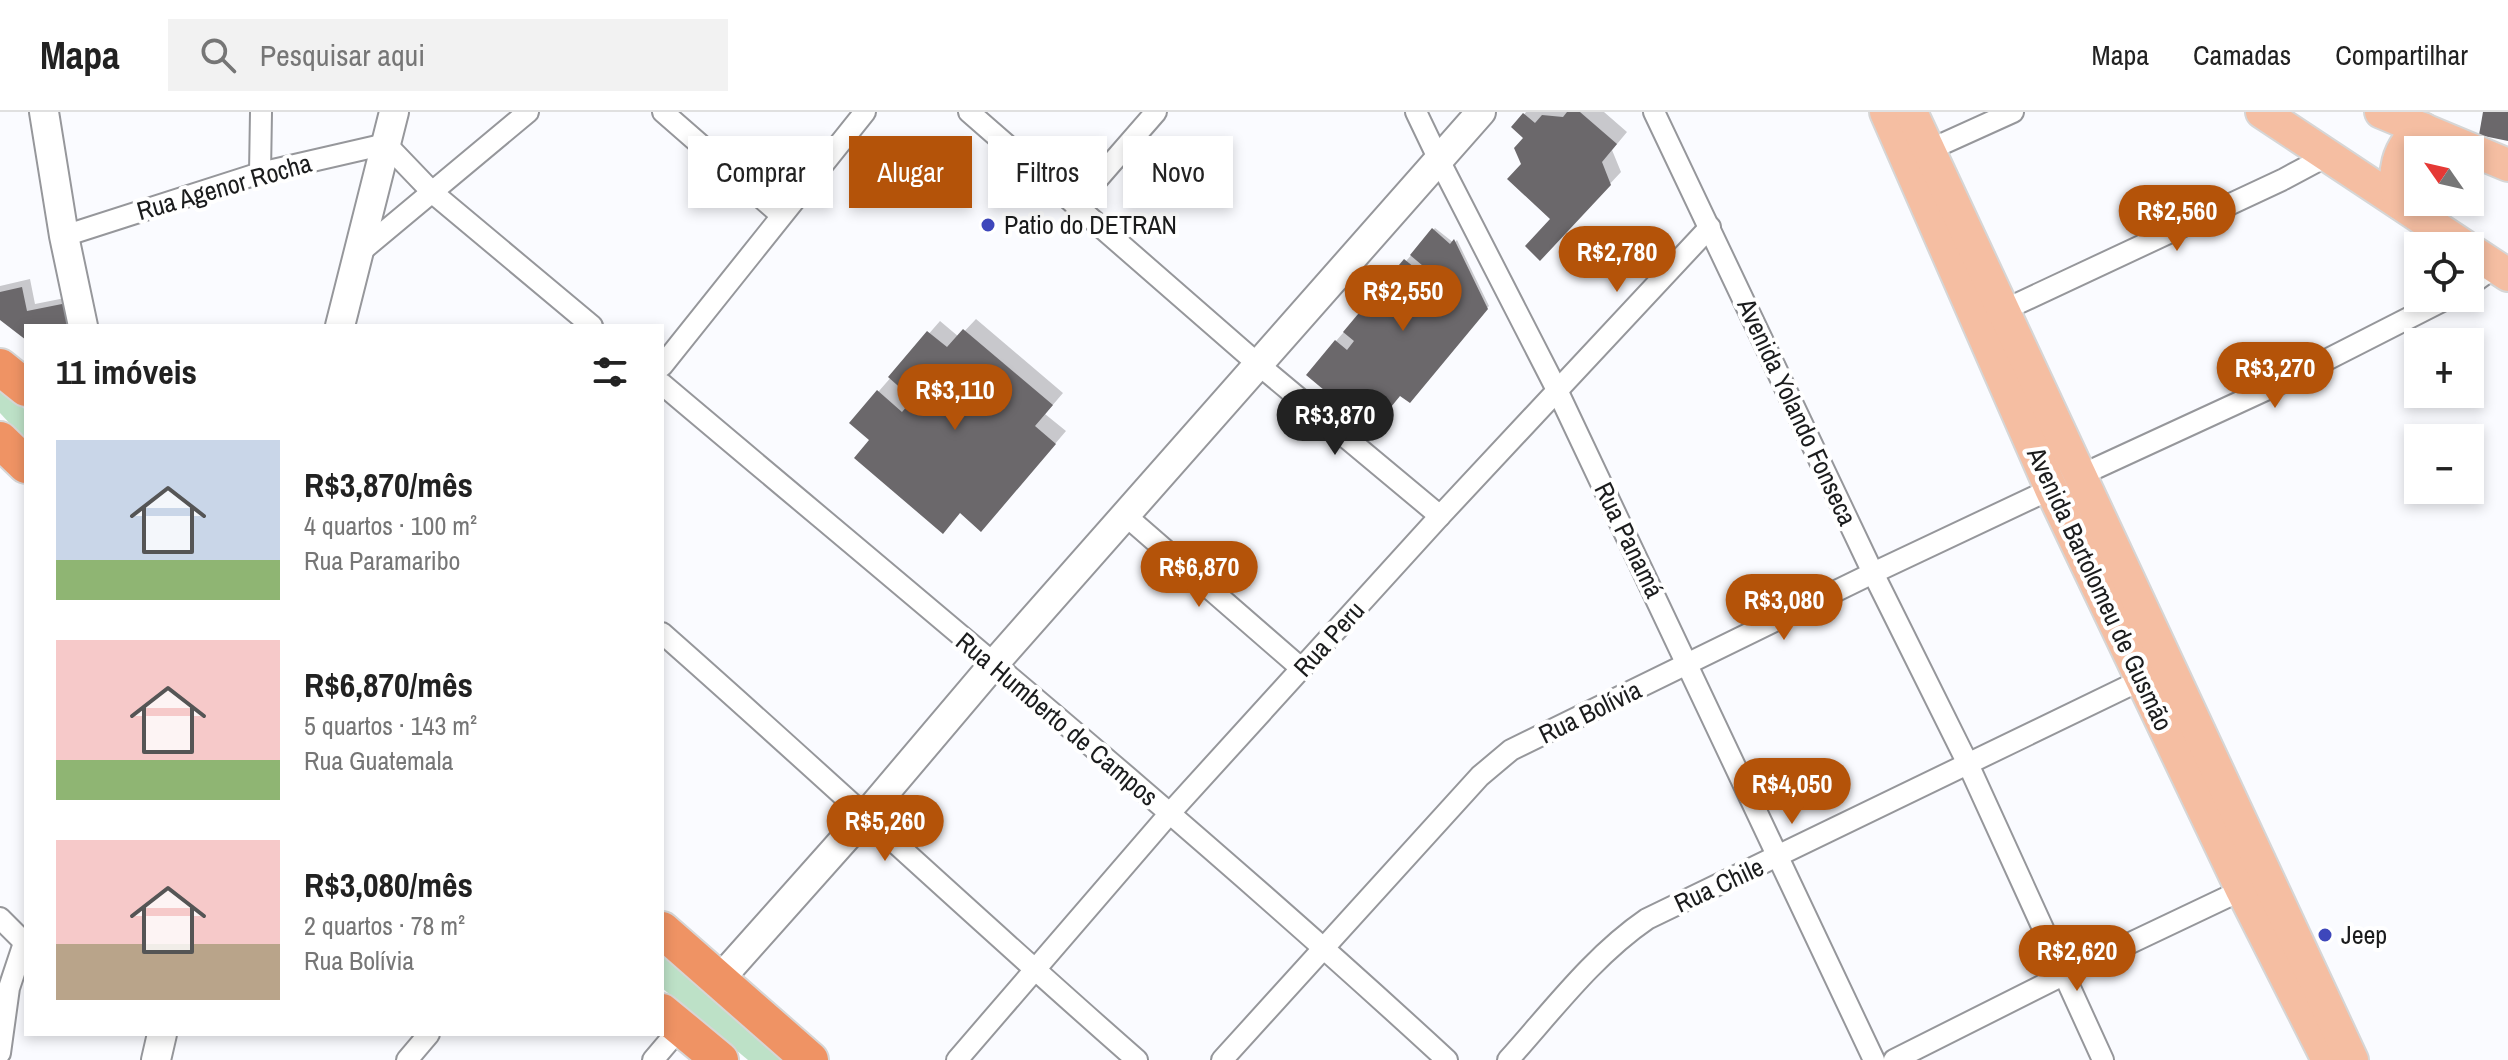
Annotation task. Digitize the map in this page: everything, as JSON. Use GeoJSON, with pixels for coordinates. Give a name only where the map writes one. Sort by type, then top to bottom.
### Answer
{"type":"FeatureCollection","features":[{"type":"Feature","properties":{"kind":"highway"},"geometry":{"type":"LineString","coordinates":[[0,367],[24,386]]}},
{"type":"Feature","properties":{"kind":"highway"},"geometry":{"type":"LineString","coordinates":[[0,440],[24,463]]}},
{"type":"Feature","properties":{"kind":"highway"},"geometry":{"type":"LineString","coordinates":[[664,932],[810,1060]]}},
{"type":"Feature","properties":{"kind":"highway"},"geometry":{"type":"LineString","coordinates":[[671,1020],[720,1060]]}},
{"type":"Feature","properties":{"kind":"main road","name":"Avenida Bartolomeu de Gusmão"},"geometry":{"type":"LineString","coordinates":[[1886,112],[2065,483],[2352,1060]]}},
{"type":"Feature","properties":{"kind":"main road","name":"Avenida Bartolomeu de Gusmão"},"geometry":{"type":"LineString","coordinates":[[1911,112],[2004,310],[2065,483],[2141,680],[2328,1060]]}},
{"type":"Feature","properties":{"kind":"main road"},"geometry":{"type":"LineString","coordinates":[[2262,112],[2443,232]]}},
{"type":"Feature","properties":{"kind":"main road"},"geometry":{"type":"LineString","coordinates":[[2381,112],[2508,165]]}},
{"type":"Feature","properties":{"kind":"main road"},"geometry":{"type":"LineString","coordinates":[[2400,203],[2395,178],[2397,166],[2408,142],[2423,129]]}},
{"type":"Feature","properties":{"kind":"street"},"geometry":{"type":"LineString","coordinates":[[44,112],[64,236],[83,324]]}},
{"type":"Feature","properties":{"kind":"street"},"geometry":{"type":"LineString","coordinates":[[260,173],[261,112]]}},
{"type":"Feature","properties":{"kind":"street"},"geometry":{"type":"LineString","coordinates":[[341,324],[394,112]]}},
{"type":"Feature","properties":{"kind":"street"},"geometry":{"type":"LineString","coordinates":[[359,253],[528,112]]}},
{"type":"Feature","properties":{"kind":"street"},"geometry":{"type":"LineString","coordinates":[[663,112],[781,215]]}},
{"type":"Feature","properties":{"kind":"street"},"geometry":{"type":"LineString","coordinates":[[664,363],[865,112]]}},
{"type":"Feature","properties":{"kind":"street"},"geometry":{"type":"LineString","coordinates":[[969,112],[996,136]]}},
{"type":"Feature","properties":{"kind":"street"},"geometry":{"type":"LineString","coordinates":[[1107,168],[1156,112]]}},
{"type":"Feature","properties":{"kind":"street","name":"Rua Panamá"},"geometry":{"type":"LineString","coordinates":[[1416,112],[1557,390],[1874,1060]]}},
{"type":"Feature","properties":{"kind":"street"},"geometry":{"type":"LineString","coordinates":[[719,980],[1481,112]]}},
{"type":"Feature","properties":{"kind":"street","name":"Avenida Yolando Fonseca"},"geometry":{"type":"LineString","coordinates":[[1654,112],[1873,573],[1968,764],[2103,1060]]}},
{"type":"Feature","properties":{"kind":"street"},"geometry":{"type":"LineString","coordinates":[[1929,150],[2013,112]]}},
{"type":"Feature","properties":{"kind":"street"},"geometry":{"type":"LineString","coordinates":[[386,144],[433,193],[590,324]]}},
{"type":"Feature","properties":{"kind":"street","name":"Rua Agenor Rocha"},"geometry":{"type":"LineString","coordinates":[[64,236],[260,173],[386,144]]}},
{"type":"Feature","properties":{"kind":"street"},"geometry":{"type":"LineString","coordinates":[[2004,310],[2329,155]]}},
{"type":"Feature","properties":{"kind":"street"},"geometry":{"type":"LineString","coordinates":[[1078,208],[1259,365],[1440,516]]}},
{"type":"Feature","properties":{"kind":"street","name":"Rua Peru"},"geometry":{"type":"LineString","coordinates":[[957,1060],[1170,813],[1440,516],[1710,227]]}},
{"type":"Feature","properties":{"kind":"street","name":"Rua Bolívia"},"geometry":{"type":"LineString","coordinates":[[1222,1060],[1496,761],[1511,750],[1873,573],[2283,382],[2420,312]]}},
{"type":"Feature","properties":{"kind":"street","name":"Rua Humberto de Campos"},"geometry":{"type":"LineString","coordinates":[[664,386],[1170,813],[1447,1060]]}},
{"type":"Feature","properties":{"kind":"street"},"geometry":{"type":"LineString","coordinates":[[1125,515],[1302,669]]}},
{"type":"Feature","properties":{"kind":"street"},"geometry":{"type":"LineString","coordinates":[[664,635],[1137,1060]]}},
{"type":"Feature","properties":{"kind":"street","name":"Rua Chile"},"geometry":{"type":"LineString","coordinates":[[1508,1060],[1623,935],[1647,919],[2141,680]]}},
{"type":"Feature","properties":{"kind":"street"},"geometry":{"type":"LineString","coordinates":[[1894,1060],[2242,890]]}},
{"type":"Feature","properties":{"kind":"street"},"geometry":{"type":"LineString","coordinates":[[0,918],[24,942]]}},
{"type":"Feature","properties":{"kind":"street"},"geometry":{"type":"LineString","coordinates":[[0,1053],[9,988],[24,946]]}},
{"type":"Feature","properties":{"kind":"street"},"geometry":{"type":"LineString","coordinates":[[146,1036],[147,1060]]}},
{"type":"Feature","properties":{"kind":"street"},"geometry":{"type":"LineString","coordinates":[[156,1060],[162,1036]]}},
{"type":"Feature","properties":{"kind":"street"},"geometry":{"type":"LineString","coordinates":[[407,1060],[427,1036]]}},
{"type":"Feature","properties":{"kind":"street"},"geometry":{"type":"LineString","coordinates":[[653,1060],[664,1036]]}},
{"type":"Feature","properties":{"kind":"green space"},"geometry":{"type":"Polygon","coordinates":[[[0,390],[24,408],[24,439],[0,413],[0,390]]]}},
{"type":"Feature","properties":{"kind":"green space"},"geometry":{"type":"Polygon","coordinates":[[[664,947],[793,1060],[748,1060],[664,990],[664,947]]]}},
{"type":"Feature","properties":{"kind":"building"},"geometry":{"type":"Polygon","coordinates":[[[1567,112],[1580,112],[1617,144],[1602,162],[1611,185],[1540,261],[1525,246],[1550,219],[1507,179],[1521,164],[1514,148],[1523,138],[1511,127],[1523,113],[1535,123],[1542,115],[1563,117],[1567,112]]]}},
{"type":"Feature","properties":{"kind":"building"},"geometry":{"type":"Polygon","coordinates":[[[2483,112],[2508,112],[2508,141],[2479,135],[2483,112]]]}},
{"type":"Feature","properties":{"kind":"building"},"geometry":{"type":"Polygon","coordinates":[[[1432,228],[1450,244],[1454,239],[1488,309],[1410,403],[1400,396],[1372,430],[1306,375],[1335,340],[1347,350],[1354,341],[1343,332],[1404,259],[1425,276],[1429,271],[1410,255],[1432,228]]]}},
{"type":"Feature","properties":{"kind":"building"},"geometry":{"type":"Polygon","coordinates":[[[22,287],[27,311],[67,303],[70,324],[24,324],[24,338],[0,320],[0,292],[22,287]]]}},
{"type":"Feature","properties":{"kind":"building"},"geometry":{"type":"Polygon","coordinates":[[[963,329],[1053,405],[1035,426],[1056,444],[981,532],[960,513],[943,534],[854,458],[869,440],[849,423],[877,390],[902,412],[913,399],[888,377],[927,331],[947,347],[963,329]]]}},
{"type":"Feature","properties":{"kind":"place","name":"Patio do DETRAN"},"geometry":{"type":"Point","coordinates":[988,225]}},
{"type":"Feature","properties":{"kind":"place","name":"Jeep"},"geometry":{"type":"Point","coordinates":[2325,935]}}]}
